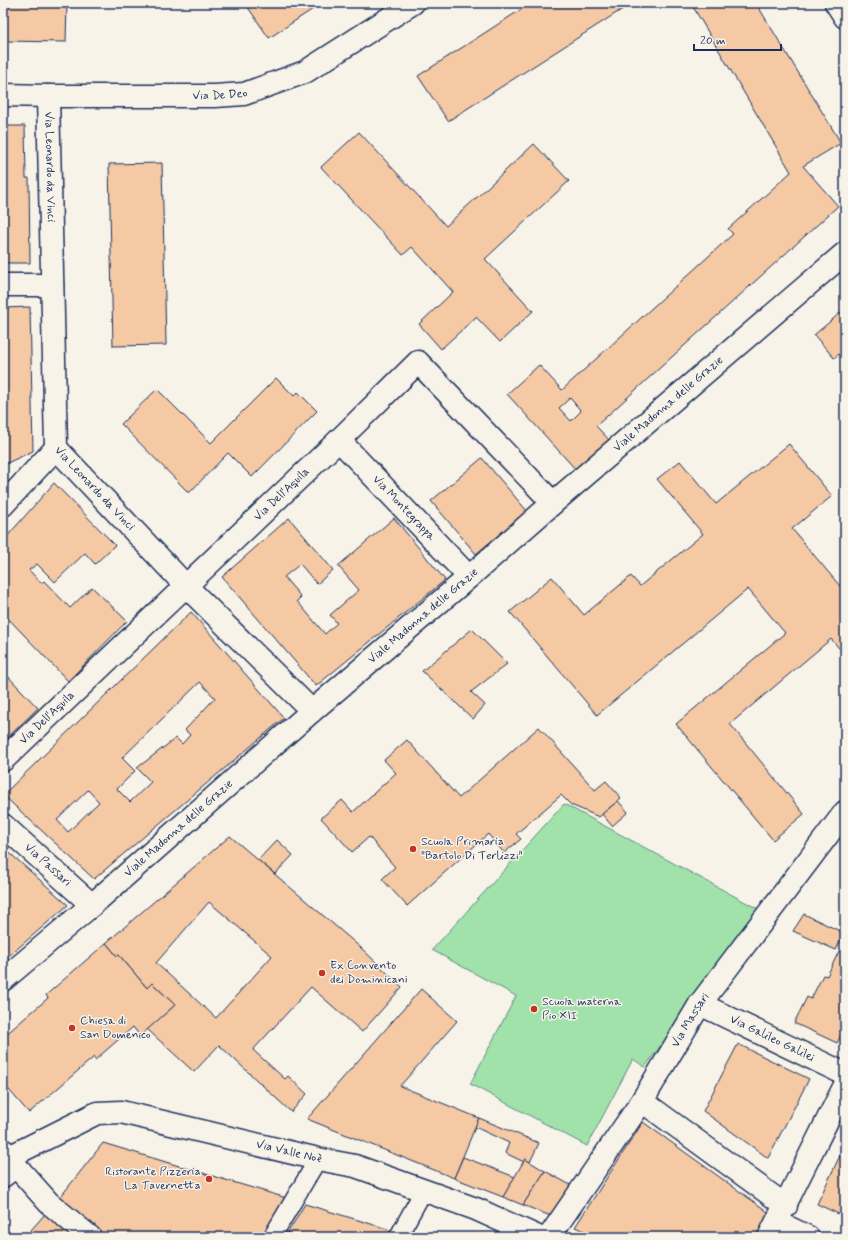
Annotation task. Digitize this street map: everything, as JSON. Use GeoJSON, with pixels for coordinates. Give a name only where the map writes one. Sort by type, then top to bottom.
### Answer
{"type":"FeatureCollection","features":[{"type":"Feature","properties":{"kind":"street","name":"Via De Deo"},"geometry":{"type":"LineString","coordinates":[[3,95],[215,96],[244,94],[305,72],[413,3]]}},
{"type":"Feature","properties":{"kind":"street"},"geometry":{"type":"LineString","coordinates":[[836,3],[845,17]]}},
{"type":"Feature","properties":{"kind":"street","name":"Via Leonardo da Vinci"},"geometry":{"type":"LineString","coordinates":[[48,96],[56,448],[186,586],[312,711]]}},
{"type":"Feature","properties":{"kind":"street","name":"Viale Madonna delle Grazie"},"geometry":{"type":"LineString","coordinates":[[3,980],[92,905],[312,711],[845,253]]}},
{"type":"Feature","properties":{"kind":"street"},"geometry":{"type":"LineString","coordinates":[[3,286],[52,285]]}},
{"type":"Feature","properties":{"kind":"street","name":"Via Dell'Aquila"},"geometry":{"type":"LineString","coordinates":[[3,760],[339,440],[418,362],[553,503]]}},
{"type":"Feature","properties":{"kind":"street","name":"Via Montegrappa"},"geometry":{"type":"LineString","coordinates":[[339,440],[469,577]]}},
{"type":"Feature","properties":{"kind":"street"},"geometry":{"type":"LineString","coordinates":[[3,505],[12,486],[56,448]]}},
{"type":"Feature","properties":{"kind":"street","name":"Via Massari"},"geometry":{"type":"LineString","coordinates":[[549,1237],[642,1101],[700,1004],[845,812]]}},
{"type":"Feature","properties":{"kind":"street","name":"Via Passari"},"geometry":{"type":"LineString","coordinates":[[3,825],[92,905]]}},
{"type":"Feature","properties":{"kind":"street","name":"Via Galileo Galilei"},"geometry":{"type":"LineString","coordinates":[[700,1004],[843,1072]]}},
{"type":"Feature","properties":{"kind":"street"},"geometry":{"type":"LineString","coordinates":[[777,1222],[843,1072]]}},
{"type":"Feature","properties":{"kind":"street"},"geometry":{"type":"LineString","coordinates":[[642,1101],[777,1222],[808,1237]]}},
{"type":"Feature","properties":{"kind":"street","name":"Via Valle Noè"},"geometry":{"type":"LineString","coordinates":[[8,1162],[37,1142],[97,1113],[121,1112],[318,1159],[355,1166],[476,1209],[538,1237]]}},
{"type":"Feature","properties":{"kind":"street"},"geometry":{"type":"LineString","coordinates":[[8,1162],[49,1203],[90,1237]]}},
{"type":"Feature","properties":{"kind":"lane"},"geometry":{"type":"LineString","coordinates":[[272,1237],[318,1159]]}},
{"type":"Feature","properties":{"kind":"lane"},"geometry":{"type":"LineString","coordinates":[[398,1237],[424,1190]]}},
{"type":"Feature","properties":{"kind":"green space","name":"Scuola materna Pio XII"},"geometry":{"type":"Polygon","coordinates":[[[564,804],[760,910],[645,1067],[633,1059],[587,1146],[470,1084],[516,996],[432,950],[564,804]]]}},
{"type":"Feature","properties":{"kind":"building"},"geometry":{"type":"Polygon","coordinates":[[[3,3],[67,3],[66,42],[3,41],[3,3]]]}},
{"type":"Feature","properties":{"kind":"building"},"geometry":{"type":"Polygon","coordinates":[[[245,3],[322,3],[269,38],[245,3]]]}},
{"type":"Feature","properties":{"kind":"building"},"geometry":{"type":"Polygon","coordinates":[[[531,3],[632,3],[448,121],[418,76],[531,3]]]}},
{"type":"Feature","properties":{"kind":"building"},"geometry":{"type":"Polygon","coordinates":[[[694,3],[756,3],[841,143],[803,166],[838,206],[596,426],[611,442],[578,472],[507,394],[539,365],[562,390],[733,234],[728,229],[791,172],[692,5],[694,3]],[[570,398],[559,408],[571,421],[581,411],[570,398]]]}},
{"type":"Feature","properties":{"kind":"building"},"geometry":{"type":"Polygon","coordinates":[[[3,126],[25,126],[26,178],[29,178],[30,263],[3,263],[3,126]]]}},
{"type":"Feature","properties":{"kind":"building"},"geometry":{"type":"Polygon","coordinates":[[[359,132],[446,226],[534,144],[569,181],[485,259],[533,311],[500,342],[476,317],[441,349],[419,324],[453,292],[412,247],[403,255],[321,167],[359,132]]]}},
{"type":"Feature","properties":{"kind":"building"},"geometry":{"type":"Polygon","coordinates":[[[162,163],[166,345],[113,346],[109,164],[162,163]]]}},
{"type":"Feature","properties":{"kind":"building"},"geometry":{"type":"Polygon","coordinates":[[[30,307],[33,451],[3,465],[3,308],[30,307]]]}},
{"type":"Feature","properties":{"kind":"building"},"geometry":{"type":"Polygon","coordinates":[[[845,309],[845,361],[839,354],[834,358],[814,335],[845,309]]]}},
{"type":"Feature","properties":{"kind":"building"},"geometry":{"type":"Polygon","coordinates":[[[276,378],[294,396],[298,392],[317,411],[252,477],[228,453],[189,493],[121,424],[157,389],[211,443],[276,378]]]}},
{"type":"Feature","properties":{"kind":"building"},"geometry":{"type":"Polygon","coordinates":[[[789,444],[832,496],[792,529],[845,592],[845,655],[831,639],[730,724],[804,814],[773,840],[676,724],[785,633],[748,589],[597,715],[510,612],[552,577],[584,615],[631,576],[640,586],[703,534],[657,479],[680,461],[716,504],[789,444]]]}},
{"type":"Feature","properties":{"kind":"building"},"geometry":{"type":"Polygon","coordinates":[[[482,458],[527,511],[476,554],[431,501],[482,458]]]}},
{"type":"Feature","properties":{"kind":"building"},"geometry":{"type":"Polygon","coordinates":[[[54,483],[115,545],[95,564],[85,553],[55,582],[37,564],[29,570],[41,583],[44,581],[70,608],[92,587],[127,621],[68,681],[3,613],[3,541],[54,483]]]}},
{"type":"Feature","properties":{"kind":"building"},"geometry":{"type":"Polygon","coordinates":[[[289,518],[333,570],[317,584],[300,564],[284,577],[301,597],[297,601],[325,634],[337,623],[330,615],[359,590],[338,566],[394,518],[445,580],[316,686],[222,577],[289,518]]]}},
{"type":"Feature","properties":{"kind":"building"},"geometry":{"type":"Polygon","coordinates":[[[191,612],[284,718],[94,879],[3,795],[191,612]],[[200,682],[122,758],[135,771],[117,789],[130,802],[151,782],[137,768],[176,738],[182,744],[190,735],[185,730],[215,698],[200,682]],[[88,790],[57,820],[68,832],[99,802],[88,790]]]}},
{"type":"Feature","properties":{"kind":"building"},"geometry":{"type":"Polygon","coordinates":[[[472,629],[507,664],[471,692],[485,705],[473,719],[422,671],[472,629]]]}},
{"type":"Feature","properties":{"kind":"building"},"geometry":{"type":"Polygon","coordinates":[[[3,671],[38,708],[3,742],[3,671]]]}},
{"type":"Feature","properties":{"kind":"building"},"geometry":{"type":"Polygon","coordinates":[[[539,727],[595,790],[606,781],[621,798],[599,817],[571,805],[561,795],[516,834],[521,839],[504,853],[488,834],[407,906],[382,879],[395,867],[369,837],[352,852],[321,818],[342,800],[353,812],[396,773],[384,760],[407,740],[459,798],[539,727]]]}},
{"type":"Feature","properties":{"kind":"building"},"geometry":{"type":"Polygon","coordinates":[[[618,801],[628,812],[612,826],[602,814],[618,801]]]}},
{"type":"Feature","properties":{"kind":"building","name":"Ex Convento dei Dominicani"},"geometry":{"type":"Polygon","coordinates":[[[230,836],[360,947],[402,987],[362,1032],[311,987],[253,1050],[285,1079],[288,1076],[307,1094],[291,1112],[219,1045],[194,1072],[147,1029],[175,1005],[152,983],[147,988],[119,955],[117,956],[106,943],[230,836]],[[209,902],[156,963],[216,1018],[272,956],[209,902]]]}},
{"type":"Feature","properties":{"kind":"building"},"geometry":{"type":"Polygon","coordinates":[[[277,840],[293,855],[275,874],[258,860],[277,840]]]}},
{"type":"Feature","properties":{"kind":"building"},"geometry":{"type":"Polygon","coordinates":[[[3,847],[68,905],[3,961],[3,847]]]}},
{"type":"Feature","properties":{"kind":"building"},"geometry":{"type":"Polygon","coordinates":[[[804,914],[844,933],[836,950],[793,931],[804,914]]]}},
{"type":"Feature","properties":{"kind":"building","name":"Chiesa di San Domenico"},"geometry":{"type":"Polygon","coordinates":[[[106,943],[117,956],[119,955],[147,988],[152,983],[175,1005],[140,1036],[133,1027],[95,1060],[94,1057],[29,1113],[3,1083],[3,1037],[48,998],[46,995],[106,943]]]}},
{"type":"Feature","properties":{"kind":"building"},"geometry":{"type":"Polygon","coordinates":[[[845,949],[845,1027],[837,1043],[794,1023],[807,997],[811,999],[823,975],[827,976],[839,951],[843,953],[845,949]]]}},
{"type":"Feature","properties":{"kind":"building"},"geometry":{"type":"Polygon","coordinates":[[[421,989],[457,1021],[400,1086],[479,1118],[454,1178],[307,1119],[421,989]]]}},
{"type":"Feature","properties":{"kind":"building"},"geometry":{"type":"Polygon","coordinates":[[[738,1044],[809,1079],[768,1158],[703,1111],[738,1044]]]}},
{"type":"Feature","properties":{"kind":"building"},"geometry":{"type":"Polygon","coordinates":[[[479,1118],[539,1143],[530,1162],[525,1159],[524,1162],[505,1153],[509,1143],[475,1127],[479,1118]]]}},
{"type":"Feature","properties":{"kind":"building"},"geometry":{"type":"Polygon","coordinates":[[[643,1122],[771,1214],[760,1237],[597,1237],[575,1227],[643,1122]]]}},
{"type":"Feature","properties":{"kind":"building"},"geometry":{"type":"Polygon","coordinates":[[[103,1143],[290,1199],[267,1237],[103,1237],[58,1200],[103,1143]]]}},
{"type":"Feature","properties":{"kind":"building"},"geometry":{"type":"Polygon","coordinates":[[[845,1145],[845,1217],[817,1204],[845,1145]]]}},
{"type":"Feature","properties":{"kind":"building"},"geometry":{"type":"Polygon","coordinates":[[[463,1157],[515,1177],[503,1197],[454,1178],[463,1157]]]}},
{"type":"Feature","properties":{"kind":"building"},"geometry":{"type":"Polygon","coordinates":[[[525,1159],[545,1171],[523,1205],[503,1197],[525,1159]]]}},
{"type":"Feature","properties":{"kind":"building"},"geometry":{"type":"Polygon","coordinates":[[[545,1171],[574,1187],[553,1217],[523,1205],[545,1171]]]}},
{"type":"Feature","properties":{"kind":"building"},"geometry":{"type":"Polygon","coordinates":[[[305,1204],[391,1230],[387,1237],[285,1237],[305,1204]]]}},
{"type":"Feature","properties":{"kind":"building"},"geometry":{"type":"Polygon","coordinates":[[[45,1214],[72,1237],[25,1237],[45,1214]]]}},
{"type":"Feature","properties":{"kind":"place","name":"Scuola Primaria \"Bartolo Di Terlizzi\""},"geometry":{"type":"Point","coordinates":[413,849]}},
{"type":"Feature","properties":{"kind":"place","name":"Ex Convento dei Dominicani"},"geometry":{"type":"Point","coordinates":[322,973]}},
{"type":"Feature","properties":{"kind":"place","name":"Scuola materna Pio XII"},"geometry":{"type":"Point","coordinates":[534,1009]}},
{"type":"Feature","properties":{"kind":"place","name":"Chiesa di San Domenico"},"geometry":{"type":"Point","coordinates":[72,1028]}},
{"type":"Feature","properties":{"kind":"place","name":"Ristorante Pizzeria La Tavernetta"},"geometry":{"type":"Point","coordinates":[209,1179]}}]}
